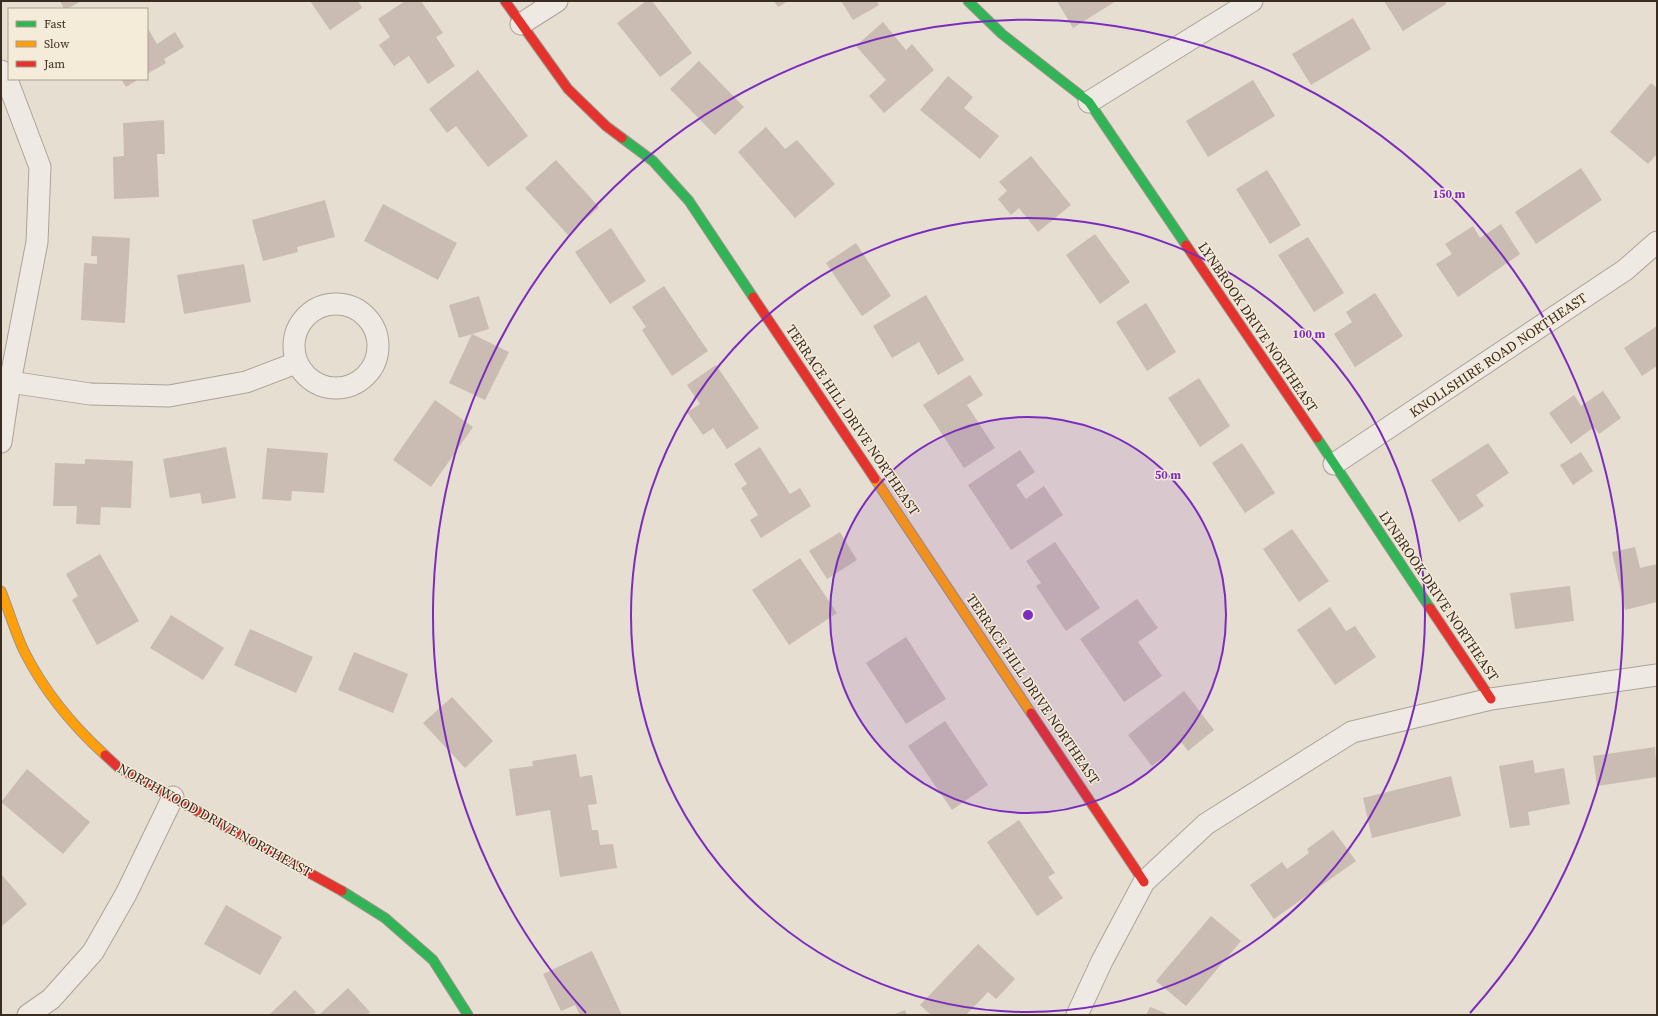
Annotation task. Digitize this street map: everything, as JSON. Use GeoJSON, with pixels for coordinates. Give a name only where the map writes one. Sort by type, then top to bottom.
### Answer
{"type":"FeatureCollection","features":[{"type":"Feature","properties":{"kind":"street","name":"TERRACE HILL DRIVE NORTHEAST"},"geometry":{"type":"LineString","coordinates":[[505,1],[568,89],[606,126],[653,161],[689,201],[1144,882]]}},
{"type":"Feature","properties":{"kind":"street"},"geometry":{"type":"LineString","coordinates":[[521,24],[557,1]]}},
{"type":"Feature","properties":{"kind":"street","name":"LYNBROOK DRIVE NORTHEAST"},"geometry":{"type":"LineString","coordinates":[[968,1],[1002,34],[1089,102],[1491,699]]}},
{"type":"Feature","properties":{"kind":"street"},"geometry":{"type":"LineString","coordinates":[[1089,102],[1252,1]]}},
{"type":"Feature","properties":{"kind":"street"},"geometry":{"type":"LineString","coordinates":[[1,71],[9,85],[40,167],[37,242],[10,382],[1,442]]}},
{"type":"Feature","properties":{"kind":"street","name":"KNOLLSHIRE ROAD NORTHEAST"},"geometry":{"type":"LineString","coordinates":[[1334,464],[1625,270],[1657,242]]}},
{"type":"Feature","properties":{"kind":"street"},"geometry":{"type":"LineString","coordinates":[[334,304],[347,305],[370,320],[376,332],[378,346],[376,360],[368,373],[357,383],[344,388],[329,388],[315,384],[304,374],[296,363],[293,350],[294,336],[304,318],[321,306],[334,304]]}},
{"type":"Feature","properties":{"kind":"street"},"geometry":{"type":"LineString","coordinates":[[10,382],[90,394],[169,396],[246,382],[296,363]]}},
{"type":"Feature","properties":{"kind":"street","name":"NORTHWOOD DRIVE NORTHEAST"},"geometry":{"type":"LineString","coordinates":[[1,591],[24,651],[53,699],[85,737],[119,768],[334,886],[385,918],[433,960],[468,1015]]}},
{"type":"Feature","properties":{"kind":"street"},"geometry":{"type":"LineString","coordinates":[[1077,1015],[1102,961],[1144,882],[1206,824],[1352,732],[1491,699],[1657,675]]}},
{"type":"Feature","properties":{"kind":"street"},"geometry":{"type":"LineString","coordinates":[[28,1015],[51,999],[93,952],[126,894],[173,797]]}},
{"type":"Feature","properties":{"kind":"building"},"geometry":{"type":"Polygon","coordinates":[[[60,1],[81,1],[69,8],[64,8],[60,1]]]}},
{"type":"Feature","properties":{"kind":"building"},"geometry":{"type":"Polygon","coordinates":[[[310,1],[358,1],[362,8],[330,30],[310,1]]]}},
{"type":"Feature","properties":{"kind":"building"},"geometry":{"type":"Polygon","coordinates":[[[405,1],[421,1],[443,33],[436,37],[455,66],[428,84],[409,56],[394,66],[379,45],[390,37],[378,19],[405,1]]]}},
{"type":"Feature","properties":{"kind":"building"},"geometry":{"type":"Polygon","coordinates":[[[646,1],[652,1],[692,53],[660,77],[617,23],[646,1]]]}},
{"type":"Feature","properties":{"kind":"building"},"geometry":{"type":"Polygon","coordinates":[[[774,1],[788,1],[778,7],[774,1]]]}},
{"type":"Feature","properties":{"kind":"building"},"geometry":{"type":"Polygon","coordinates":[[[841,1],[877,1],[879,5],[853,20],[841,1]]]}},
{"type":"Feature","properties":{"kind":"building"},"geometry":{"type":"Polygon","coordinates":[[[1057,1],[1116,1],[1073,28],[1057,1]]]}},
{"type":"Feature","properties":{"kind":"building"},"geometry":{"type":"Polygon","coordinates":[[[1384,1],[1445,1],[1446,4],[1403,31],[1384,1]]]}},
{"type":"Feature","properties":{"kind":"building"},"geometry":{"type":"Polygon","coordinates":[[[1353,18],[1371,49],[1311,85],[1292,54],[1353,18]]]}},
{"type":"Feature","properties":{"kind":"building"},"geometry":{"type":"Polygon","coordinates":[[[883,22],[906,50],[912,44],[934,70],[884,113],[869,96],[886,80],[856,46],[883,22]]]}},
{"type":"Feature","properties":{"kind":"building"},"geometry":{"type":"Polygon","coordinates":[[[148,29],[157,44],[175,32],[184,47],[164,59],[166,63],[148,73],[148,29]]]}},
{"type":"Feature","properties":{"kind":"building"},"geometry":{"type":"Polygon","coordinates":[[[699,61],[744,107],[715,135],[670,89],[699,61]]]}},
{"type":"Feature","properties":{"kind":"building"},"geometry":{"type":"Polygon","coordinates":[[[478,70],[528,136],[488,167],[456,126],[447,133],[429,109],[478,70]]]}},
{"type":"Feature","properties":{"kind":"building"},"geometry":{"type":"Polygon","coordinates":[[[948,76],[973,97],[964,108],[999,136],[980,159],[920,110],[948,76]]]}},
{"type":"Feature","properties":{"kind":"building"},"geometry":{"type":"Polygon","coordinates":[[[122,80],[137,80],[126,87],[122,80]]]}},
{"type":"Feature","properties":{"kind":"building"},"geometry":{"type":"Polygon","coordinates":[[[1253,80],[1275,116],[1208,157],[1186,121],[1253,80]]]}},
{"type":"Feature","properties":{"kind":"building"},"geometry":{"type":"Polygon","coordinates":[[[1651,83],[1657,88],[1657,154],[1648,164],[1610,132],[1651,83]]]}},
{"type":"Feature","properties":{"kind":"building"},"geometry":{"type":"Polygon","coordinates":[[[164,120],[165,154],[157,154],[159,197],[114,199],[113,157],[124,156],[123,123],[164,120]]]}},
{"type":"Feature","properties":{"kind":"building"},"geometry":{"type":"Polygon","coordinates":[[[766,127],[785,149],[797,140],[835,184],[795,218],[738,152],[766,127]]]}},
{"type":"Feature","properties":{"kind":"building"},"geometry":{"type":"Polygon","coordinates":[[[1031,156],[1071,205],[1038,232],[1019,208],[1011,215],[998,199],[1007,191],[999,182],[1031,156]]]}},
{"type":"Feature","properties":{"kind":"building"},"geometry":{"type":"Polygon","coordinates":[[[556,160],[599,207],[568,235],[525,188],[556,160]]]}},
{"type":"Feature","properties":{"kind":"building"},"geometry":{"type":"Polygon","coordinates":[[[1581,168],[1602,200],[1536,244],[1515,212],[1581,168]]]}},
{"type":"Feature","properties":{"kind":"building"},"geometry":{"type":"Polygon","coordinates":[[[1267,170],[1301,225],[1270,244],[1236,189],[1267,170]]]}},
{"type":"Feature","properties":{"kind":"building"},"geometry":{"type":"Polygon","coordinates":[[[325,200],[335,237],[297,247],[298,252],[263,261],[252,220],[325,200]]]}},
{"type":"Feature","properties":{"kind":"building"},"geometry":{"type":"Polygon","coordinates":[[[383,204],[457,243],[438,280],[364,241],[383,204]]]}},
{"type":"Feature","properties":{"kind":"building"},"geometry":{"type":"Polygon","coordinates":[[[1501,224],[1520,254],[1458,297],[1436,264],[1452,254],[1445,244],[1473,226],[1480,238],[1501,224]]]}},
{"type":"Feature","properties":{"kind":"building"},"geometry":{"type":"Polygon","coordinates":[[[611,228],[646,281],[610,304],[575,252],[611,228]]]}},
{"type":"Feature","properties":{"kind":"building"},"geometry":{"type":"Polygon","coordinates":[[[1095,234],[1130,282],[1100,304],[1066,255],[1095,234]]]}},
{"type":"Feature","properties":{"kind":"building"},"geometry":{"type":"Polygon","coordinates":[[[92,236],[130,238],[125,323],[81,320],[84,263],[97,264],[97,256],[91,256],[92,236]]]}},
{"type":"Feature","properties":{"kind":"building"},"geometry":{"type":"Polygon","coordinates":[[[1308,237],[1344,293],[1314,312],[1278,255],[1308,237]]]}},
{"type":"Feature","properties":{"kind":"building"},"geometry":{"type":"Polygon","coordinates":[[[856,243],[891,296],[862,316],[826,263],[856,243]]]}},
{"type":"Feature","properties":{"kind":"building"},"geometry":{"type":"Polygon","coordinates":[[[244,264],[251,302],[184,314],[177,275],[244,264]]]}},
{"type":"Feature","properties":{"kind":"building"},"geometry":{"type":"Polygon","coordinates":[[[664,286],[708,351],[672,376],[642,330],[646,327],[632,307],[664,286]]]}},
{"type":"Feature","properties":{"kind":"building"},"geometry":{"type":"Polygon","coordinates":[[[1375,293],[1403,336],[1355,367],[1334,334],[1352,322],[1346,312],[1375,293]]]}},
{"type":"Feature","properties":{"kind":"building"},"geometry":{"type":"Polygon","coordinates":[[[926,295],[964,360],[938,375],[919,342],[892,358],[873,326],[926,295]]]}},
{"type":"Feature","properties":{"kind":"building"},"geometry":{"type":"Polygon","coordinates":[[[479,296],[489,329],[459,338],[449,305],[479,296]]]}},
{"type":"Feature","properties":{"kind":"building"},"geometry":{"type":"Polygon","coordinates":[[[1146,303],[1176,352],[1147,371],[1116,322],[1146,303]]]}},
{"type":"Feature","properties":{"kind":"building"},"geometry":{"type":"Polygon","coordinates":[[[1657,326],[1657,366],[1642,376],[1624,348],[1657,326]]]}},
{"type":"Feature","properties":{"kind":"building"},"geometry":{"type":"Polygon","coordinates":[[[472,334],[509,352],[485,400],[449,383],[472,334]]]}},
{"type":"Feature","properties":{"kind":"building"},"geometry":{"type":"Polygon","coordinates":[[[716,365],[759,428],[727,449],[713,428],[703,435],[687,412],[700,404],[687,385],[716,365]]]}},
{"type":"Feature","properties":{"kind":"building"},"geometry":{"type":"Polygon","coordinates":[[[970,375],[983,395],[967,405],[995,448],[964,468],[923,405],[970,375]]]}},
{"type":"Feature","properties":{"kind":"building"},"geometry":{"type":"Polygon","coordinates":[[[1199,378],[1230,426],[1200,447],[1168,398],[1199,378]]]}},
{"type":"Feature","properties":{"kind":"building"},"geometry":{"type":"Polygon","coordinates":[[[1603,391],[1621,418],[1599,434],[1594,427],[1571,444],[1549,413],[1574,395],[1581,406],[1603,391]]]}},
{"type":"Feature","properties":{"kind":"building"},"geometry":{"type":"Polygon","coordinates":[[[435,400],[473,427],[431,487],[393,460],[435,400]]]}},
{"type":"Feature","properties":{"kind":"building"},"geometry":{"type":"Polygon","coordinates":[[[1242,443],[1275,493],[1245,513],[1212,463],[1242,443]]]}},
{"type":"Feature","properties":{"kind":"building"},"geometry":{"type":"Polygon","coordinates":[[[1488,443],[1509,473],[1476,495],[1484,506],[1459,522],[1431,480],[1488,443]]]}},
{"type":"Feature","properties":{"kind":"building"},"geometry":{"type":"Polygon","coordinates":[[[226,447],[236,498],[202,504],[200,493],[170,498],[163,459],[226,447]]]}},
{"type":"Feature","properties":{"kind":"building"},"geometry":{"type":"Polygon","coordinates":[[[760,447],[790,494],[800,488],[811,506],[761,538],[750,520],[758,515],[741,488],[747,484],[734,464],[760,447]]]}},
{"type":"Feature","properties":{"kind":"building"},"geometry":{"type":"Polygon","coordinates":[[[267,448],[328,453],[324,493],[292,491],[291,501],[262,499],[267,448]]]}},
{"type":"Feature","properties":{"kind":"building"},"geometry":{"type":"Polygon","coordinates":[[[1020,450],[1035,472],[1016,485],[1026,499],[1044,486],[1063,515],[1011,550],[968,485],[1020,450]]]}},
{"type":"Feature","properties":{"kind":"building"},"geometry":{"type":"Polygon","coordinates":[[[1581,452],[1593,471],[1573,485],[1560,465],[1581,452]]]}},
{"type":"Feature","properties":{"kind":"building"},"geometry":{"type":"Polygon","coordinates":[[[85,459],[133,461],[131,508],[101,507],[100,525],[76,524],[77,506],[53,506],[55,463],[85,464],[85,459]]]}},
{"type":"Feature","properties":{"kind":"building"},"geometry":{"type":"Polygon","coordinates":[[[1292,529],[1329,581],[1299,602],[1263,549],[1292,529]]]}},
{"type":"Feature","properties":{"kind":"building"},"geometry":{"type":"Polygon","coordinates":[[[840,532],[857,560],[827,579],[809,551],[840,532]]]}},
{"type":"Feature","properties":{"kind":"building"},"geometry":{"type":"Polygon","coordinates":[[[1055,542],[1100,608],[1066,631],[1036,586],[1041,583],[1026,561],[1055,542]]]}},
{"type":"Feature","properties":{"kind":"building"},"geometry":{"type":"Polygon","coordinates":[[[1635,547],[1640,568],[1657,564],[1657,602],[1625,610],[1612,552],[1635,547]]]}},
{"type":"Feature","properties":{"kind":"building"},"geometry":{"type":"Polygon","coordinates":[[[100,554],[139,621],[97,645],[72,600],[78,596],[66,574],[100,554]]]}},
{"type":"Feature","properties":{"kind":"building"},"geometry":{"type":"Polygon","coordinates":[[[800,558],[837,613],[789,645],[752,590],[800,558]]]}},
{"type":"Feature","properties":{"kind":"building"},"geometry":{"type":"Polygon","coordinates":[[[1570,586],[1574,621],[1515,629],[1510,593],[1570,586]]]}},
{"type":"Feature","properties":{"kind":"building"},"geometry":{"type":"Polygon","coordinates":[[[1137,599],[1158,628],[1138,642],[1162,676],[1124,702],[1080,639],[1137,599]]]}},
{"type":"Feature","properties":{"kind":"building"},"geometry":{"type":"Polygon","coordinates":[[[1330,607],[1346,631],[1355,626],[1376,657],[1335,685],[1297,630],[1330,607]]]}},
{"type":"Feature","properties":{"kind":"building"},"geometry":{"type":"Polygon","coordinates":[[[171,615],[224,648],[203,680],[150,648],[171,615]]]}},
{"type":"Feature","properties":{"kind":"building"},"geometry":{"type":"Polygon","coordinates":[[[250,629],[313,657],[296,693],[234,665],[250,629]]]}},
{"type":"Feature","properties":{"kind":"building"},"geometry":{"type":"Polygon","coordinates":[[[906,637],[946,699],[906,724],[866,663],[906,637]]]}},
{"type":"Feature","properties":{"kind":"building"},"geometry":{"type":"Polygon","coordinates":[[[354,652],[408,674],[393,713],[338,690],[354,652]]]}},
{"type":"Feature","properties":{"kind":"building"},"geometry":{"type":"Polygon","coordinates":[[[1184,691],[1214,730],[1188,751],[1182,743],[1152,766],[1128,735],[1184,691]]]}},
{"type":"Feature","properties":{"kind":"building"},"geometry":{"type":"Polygon","coordinates":[[[452,697],[493,741],[465,768],[423,723],[452,697]]]}},
{"type":"Feature","properties":{"kind":"building"},"geometry":{"type":"Polygon","coordinates":[[[945,721],[988,785],[952,810],[908,746],[945,721]]]}},
{"type":"Feature","properties":{"kind":"building"},"geometry":{"type":"Polygon","coordinates":[[[1655,747],[1657,777],[1597,786],[1593,756],[1655,747]]]}},
{"type":"Feature","properties":{"kind":"building"},"geometry":{"type":"Polygon","coordinates":[[[576,754],[580,777],[592,775],[597,804],[588,805],[592,830],[598,830],[600,845],[613,844],[617,868],[560,877],[550,810],[516,816],[509,769],[533,766],[532,761],[576,754]]]}},
{"type":"Feature","properties":{"kind":"building"},"geometry":{"type":"Polygon","coordinates":[[[1533,760],[1535,773],[1564,768],[1570,804],[1528,812],[1530,825],[1510,828],[1499,766],[1533,760]]]}},
{"type":"Feature","properties":{"kind":"building"},"geometry":{"type":"Polygon","coordinates":[[[27,769],[90,822],[63,854],[1,802],[27,769]]]}},
{"type":"Feature","properties":{"kind":"building"},"geometry":{"type":"Polygon","coordinates":[[[1451,776],[1461,816],[1372,838],[1363,798],[1451,776]]]}},
{"type":"Feature","properties":{"kind":"building"},"geometry":{"type":"Polygon","coordinates":[[[1019,820],[1055,873],[1048,877],[1063,898],[1037,916],[987,842],[1019,820]]]}},
{"type":"Feature","properties":{"kind":"building"},"geometry":{"type":"Polygon","coordinates":[[[1333,830],[1356,861],[1274,919],[1250,885],[1282,862],[1287,869],[1309,853],[1307,849],[1333,830]]]}},
{"type":"Feature","properties":{"kind":"building"},"geometry":{"type":"Polygon","coordinates":[[[1,874],[27,904],[1,927],[1,874]]]}},
{"type":"Feature","properties":{"kind":"building"},"geometry":{"type":"Polygon","coordinates":[[[226,905],[282,937],[260,975],[204,944],[226,905]]]}},
{"type":"Feature","properties":{"kind":"building"},"geometry":{"type":"Polygon","coordinates":[[[1211,916],[1241,941],[1186,1006],[1156,981],[1211,916]]]}},
{"type":"Feature","properties":{"kind":"building"},"geometry":{"type":"Polygon","coordinates":[[[978,944],[1015,979],[996,999],[988,992],[966,1015],[931,1015],[920,1005],[978,944]]]}},
{"type":"Feature","properties":{"kind":"building"},"geometry":{"type":"Polygon","coordinates":[[[592,951],[622,1015],[580,1015],[575,1005],[561,1011],[543,974],[592,951]]]}},
{"type":"Feature","properties":{"kind":"building"},"geometry":{"type":"Polygon","coordinates":[[[348,988],[370,1012],[367,1015],[319,1015],[348,988]]]}},
{"type":"Feature","properties":{"kind":"building"},"geometry":{"type":"Polygon","coordinates":[[[295,990],[316,1012],[312,1015],[270,1014],[295,990]]]}},
{"type":"Feature","properties":{"kind":"building"},"geometry":{"type":"Polygon","coordinates":[[[1150,1007],[1170,1015],[1146,1015],[1150,1007]]]}},
{"type":"Feature","properties":{"kind":"building"},"geometry":{"type":"Polygon","coordinates":[[[905,1010],[907,1015],[892,1015],[905,1010]]]}},
{"type":"Feature","properties":{"kind":"traffic: fast"},"geometry":{"type":"LineString","coordinates":[[968,1],[1002,34],[1089,102],[1186,245]]}},
{"type":"Feature","properties":{"kind":"traffic: fast"},"geometry":{"type":"LineString","coordinates":[[622,138],[653,161],[689,201],[753,297]]}},
{"type":"Feature","properties":{"kind":"traffic: fast"},"geometry":{"type":"LineString","coordinates":[[1317,438],[1430,608]]}},
{"type":"Feature","properties":{"kind":"traffic: fast"},"geometry":{"type":"LineString","coordinates":[[342,891],[385,918],[433,960],[468,1015]]}},
{"type":"Feature","properties":{"kind":"traffic: slow"},"geometry":{"type":"LineString","coordinates":[[875,479],[1031,713]]}},
{"type":"Feature","properties":{"kind":"traffic: slow"},"geometry":{"type":"LineString","coordinates":[[1,591],[24,651],[40,680],[81,732],[105,755]]}},
{"type":"Feature","properties":{"kind":"traffic: jam"},"geometry":{"type":"LineString","coordinates":[[505,1],[568,89],[606,126],[622,138]]}},
{"type":"Feature","properties":{"kind":"traffic: jam"},"geometry":{"type":"LineString","coordinates":[[1186,245],[1317,438]]}},
{"type":"Feature","properties":{"kind":"traffic: jam"},"geometry":{"type":"LineString","coordinates":[[753,297],[875,479]]}},
{"type":"Feature","properties":{"kind":"traffic: jam"},"geometry":{"type":"LineString","coordinates":[[1430,608],[1491,699]]}},
{"type":"Feature","properties":{"kind":"traffic: jam"},"geometry":{"type":"LineString","coordinates":[[1031,713],[1144,882]]}},
{"type":"Feature","properties":{"kind":"traffic: jam"},"geometry":{"type":"LineString","coordinates":[[105,755],[119,768],[342,891]]}}]}
